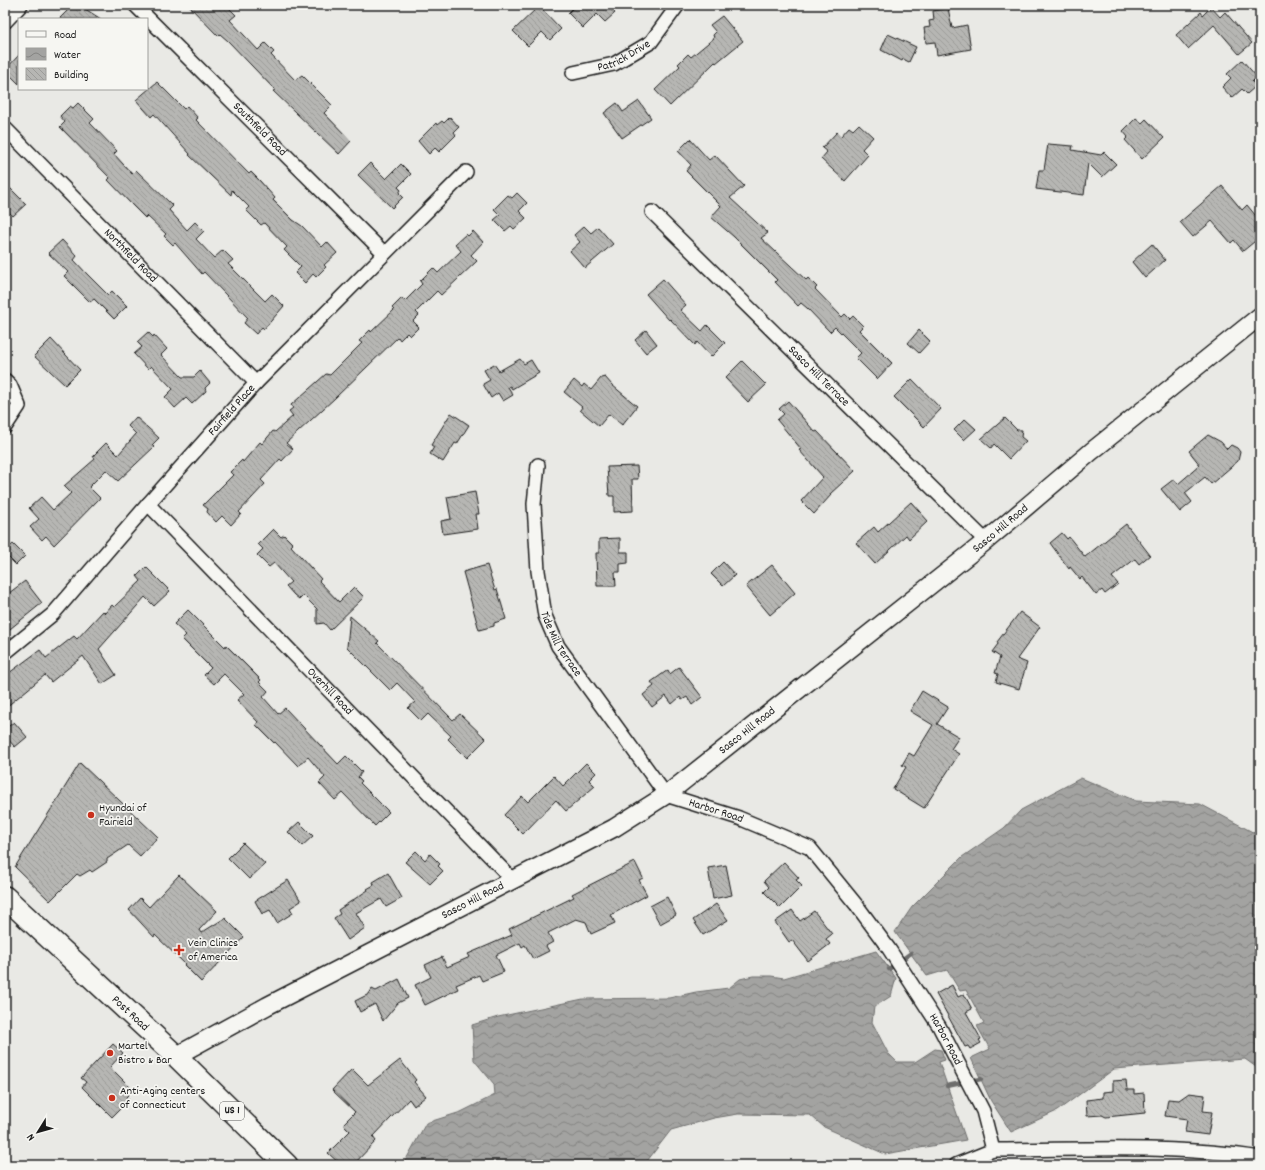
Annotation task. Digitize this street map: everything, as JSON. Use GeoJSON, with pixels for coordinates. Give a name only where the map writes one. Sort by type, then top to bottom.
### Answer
{"type":"FeatureCollection","features":[{"type":"Feature","properties":{"kind":"main road","name":"Post Road"},"geometry":{"type":"LineString","coordinates":[[5,897],[176,1056],[287,1165]]}},
{"type":"Feature","properties":{"kind":"street"},"geometry":{"type":"LineString","coordinates":[[5,22],[21,5]]}},
{"type":"Feature","properties":{"kind":"street","name":"Southfield Road"},"geometry":{"type":"LineString","coordinates":[[135,5],[384,253]]}},
{"type":"Feature","properties":{"kind":"street","name":"Patrick Drive"},"geometry":{"type":"LineString","coordinates":[[573,73],[614,64],[652,42],[678,5]]}},
{"type":"Feature","properties":{"kind":"street","name":"Northfield Road"},"geometry":{"type":"LineString","coordinates":[[5,128],[256,383]]}},
{"type":"Feature","properties":{"kind":"street","name":"Fairfield Place"},"geometry":{"type":"LineString","coordinates":[[5,653],[53,614],[148,504],[256,383],[466,172]]}},
{"type":"Feature","properties":{"kind":"street","name":"Sasco Hill Terrace"},"geometry":{"type":"LineString","coordinates":[[652,212],[986,542]]}},
{"type":"Feature","properties":{"kind":"street","name":"Sasco Hill Road"},"geometry":{"type":"LineString","coordinates":[[176,1056],[231,1025],[512,879],[614,828],[666,795],[986,542],[1092,451],[1260,316]]}},
{"type":"Feature","properties":{"kind":"street"},"geometry":{"type":"LineString","coordinates":[[5,380],[10,385],[19,406],[5,427]]}},
{"type":"Feature","properties":{"kind":"street","name":"Tide Mill Terrace"},"geometry":{"type":"LineString","coordinates":[[538,465],[534,504],[538,571],[545,616],[558,646],[666,795]]}},
{"type":"Feature","properties":{"kind":"street","name":"Overhill Road"},"geometry":{"type":"LineString","coordinates":[[148,504],[512,879]]}},
{"type":"Feature","properties":{"kind":"street","name":"Harbor Road"},"geometry":{"type":"LineString","coordinates":[[666,795],[739,818],[810,848],[858,907],[889,949],[939,1026],[959,1062],[983,1111],[993,1150]]}},
{"type":"Feature","properties":{"kind":"street"},"geometry":{"type":"LineString","coordinates":[[956,1165],[993,1150],[1159,1150],[1233,1154],[1260,1158]]}},
{"type":"Feature","properties":{"kind":"water"},"geometry":{"type":"Polygon","coordinates":[[[1081,778],[1136,801],[1200,804],[1260,836],[1260,1065],[1256,1067],[1245,1059],[1114,1069],[1057,1111],[1011,1132],[991,1101],[971,1058],[990,1049],[977,1026],[984,1023],[966,990],[960,991],[947,970],[927,976],[895,932],[912,907],[962,857],[1004,828],[1021,810],[1081,778]]]}},
{"type":"Feature","properties":{"kind":"water"},"geometry":{"type":"Polygon","coordinates":[[[876,951],[896,978],[891,996],[874,1007],[872,1022],[888,1053],[897,1062],[915,1062],[935,1049],[941,1050],[945,1060],[939,1062],[966,1140],[885,1154],[824,1127],[810,1115],[738,1114],[714,1118],[671,1130],[644,1165],[403,1165],[426,1123],[461,1112],[495,1095],[494,1084],[474,1060],[472,1025],[498,1017],[583,999],[669,998],[696,992],[729,988],[740,979],[753,976],[784,978],[876,951]]]}},
{"type":"Feature","properties":{"kind":"building"},"geometry":{"type":"Polygon","coordinates":[[[73,5],[79,5],[99,18],[60,18],[73,5]]]}},
{"type":"Feature","properties":{"kind":"building"},"geometry":{"type":"Polygon","coordinates":[[[188,5],[226,5],[236,15],[230,20],[258,50],[265,43],[274,52],[271,55],[295,80],[302,75],[332,105],[324,113],[351,141],[339,154],[273,91],[275,90],[228,41],[220,34],[218,36],[188,5]]]}},
{"type":"Feature","properties":{"kind":"building"},"geometry":{"type":"Polygon","coordinates":[[[576,5],[607,5],[615,13],[605,22],[597,14],[583,28],[568,13],[576,5]]]}},
{"type":"Feature","properties":{"kind":"building"},"geometry":{"type":"Polygon","coordinates":[[[539,6],[561,29],[550,40],[542,32],[528,46],[513,31],[539,6]]]}},
{"type":"Feature","properties":{"kind":"building"},"geometry":{"type":"Polygon","coordinates":[[[1211,7],[1220,17],[1225,12],[1252,43],[1239,54],[1214,25],[1188,49],[1176,35],[1201,12],[1203,15],[1211,7]]]}},
{"type":"Feature","properties":{"kind":"building"},"geometry":{"type":"Polygon","coordinates":[[[948,8],[952,28],[967,25],[971,49],[937,55],[935,42],[926,43],[924,28],[930,27],[929,21],[934,20],[933,11],[948,8]]]}},
{"type":"Feature","properties":{"kind":"building"},"geometry":{"type":"Polygon","coordinates":[[[722,16],[743,41],[716,63],[715,62],[670,106],[655,90],[680,66],[678,64],[688,54],[691,57],[714,38],[713,35],[716,32],[710,25],[722,16]]]}},
{"type":"Feature","properties":{"kind":"building"},"geometry":{"type":"Polygon","coordinates":[[[888,34],[916,47],[909,62],[903,59],[902,61],[881,50],[888,34]]]}},
{"type":"Feature","properties":{"kind":"building"},"geometry":{"type":"Polygon","coordinates":[[[18,56],[18,83],[5,70],[18,56]]]}},
{"type":"Feature","properties":{"kind":"building"},"geometry":{"type":"Polygon","coordinates":[[[1242,60],[1257,77],[1252,82],[1256,86],[1247,94],[1242,89],[1232,98],[1222,87],[1231,78],[1227,74],[1242,60]]]}},
{"type":"Feature","properties":{"kind":"building"},"geometry":{"type":"Polygon","coordinates":[[[157,82],[184,109],[187,106],[198,118],[196,120],[249,174],[251,172],[260,181],[275,198],[273,200],[293,220],[302,226],[322,247],[327,242],[337,253],[324,265],[326,267],[316,277],[313,274],[305,283],[295,273],[301,267],[284,250],[287,247],[264,223],[261,225],[246,210],[249,207],[232,190],[231,195],[189,155],[190,154],[154,114],[151,117],[136,100],[157,82]]]}},
{"type":"Feature","properties":{"kind":"building"},"geometry":{"type":"Polygon","coordinates":[[[639,101],[651,118],[622,138],[604,113],[617,103],[623,112],[639,101]]]}},
{"type":"Feature","properties":{"kind":"building"},"geometry":{"type":"Polygon","coordinates":[[[78,103],[94,119],[90,123],[117,151],[114,154],[132,174],[136,170],[173,206],[169,210],[187,230],[195,222],[204,231],[196,239],[214,258],[223,250],[233,260],[228,264],[265,301],[272,294],[284,306],[264,329],[262,327],[256,334],[244,323],[248,318],[204,272],[202,274],[175,243],[173,245],[164,236],[166,234],[147,216],[145,218],[133,206],[108,180],[110,178],[60,127],[65,122],[60,116],[70,106],[73,108],[78,103]]]}},
{"type":"Feature","properties":{"kind":"building"},"geometry":{"type":"Polygon","coordinates":[[[450,117],[459,127],[454,132],[456,135],[439,152],[435,148],[429,154],[418,141],[436,123],[437,125],[442,121],[444,123],[450,117]]]}},
{"type":"Feature","properties":{"kind":"building"},"geometry":{"type":"Polygon","coordinates":[[[1136,118],[1142,123],[1146,119],[1164,138],[1142,159],[1125,140],[1128,137],[1123,131],[1136,118]]]}},
{"type":"Feature","properties":{"kind":"building"},"geometry":{"type":"Polygon","coordinates":[[[859,124],[873,137],[862,149],[868,155],[845,181],[821,159],[827,152],[822,148],[837,132],[841,136],[849,127],[853,130],[859,124]]]}},
{"type":"Feature","properties":{"kind":"building"},"geometry":{"type":"Polygon","coordinates":[[[690,139],[709,160],[715,155],[744,186],[730,198],[768,233],[761,238],[806,280],[808,278],[817,287],[815,289],[842,317],[845,314],[850,319],[853,316],[863,326],[859,330],[892,363],[877,379],[856,358],[861,353],[835,327],[830,332],[801,303],[798,306],[775,282],[777,280],[734,237],[711,217],[721,206],[686,171],[691,165],[678,151],[690,139]]]}},
{"type":"Feature","properties":{"kind":"building"},"geometry":{"type":"Polygon","coordinates":[[[1048,144],[1073,146],[1072,150],[1101,155],[1104,152],[1116,164],[1102,177],[1088,163],[1084,195],[1036,189],[1039,170],[1044,170],[1048,144]]]}},
{"type":"Feature","properties":{"kind":"building"},"geometry":{"type":"Polygon","coordinates":[[[370,163],[386,179],[401,164],[411,174],[398,187],[401,190],[399,193],[403,197],[392,208],[358,175],[370,163]]]}},
{"type":"Feature","properties":{"kind":"building"},"geometry":{"type":"Polygon","coordinates":[[[5,183],[26,204],[13,216],[5,208],[5,183]]]}},
{"type":"Feature","properties":{"kind":"building"},"geometry":{"type":"Polygon","coordinates":[[[1222,186],[1242,210],[1247,205],[1260,221],[1260,237],[1243,251],[1234,240],[1231,243],[1212,221],[1193,237],[1180,222],[1222,186]]]}},
{"type":"Feature","properties":{"kind":"building"},"geometry":{"type":"Polygon","coordinates":[[[517,193],[527,203],[519,211],[526,218],[514,229],[511,226],[505,231],[494,220],[500,215],[494,209],[508,195],[512,198],[517,193]]]}},
{"type":"Feature","properties":{"kind":"building"},"geometry":{"type":"Polygon","coordinates":[[[584,226],[591,233],[598,227],[613,244],[585,268],[570,251],[580,242],[574,235],[584,226]]]}},
{"type":"Feature","properties":{"kind":"building"},"geometry":{"type":"Polygon","coordinates":[[[473,231],[483,242],[471,255],[477,261],[441,295],[437,291],[416,312],[419,315],[413,321],[419,327],[410,336],[407,333],[400,340],[398,337],[286,443],[293,449],[282,461],[280,459],[261,480],[265,484],[239,512],[241,514],[231,525],[222,516],[216,522],[207,512],[208,509],[203,505],[233,475],[230,472],[242,460],[243,462],[260,442],[262,444],[273,431],[275,432],[293,416],[289,411],[293,408],[291,405],[326,374],[330,375],[362,343],[359,341],[370,330],[371,332],[394,310],[392,308],[402,298],[405,301],[422,284],[420,281],[433,268],[438,273],[461,251],[455,244],[466,234],[468,236],[473,231]]]}},
{"type":"Feature","properties":{"kind":"building"},"geometry":{"type":"Polygon","coordinates":[[[62,240],[77,256],[74,260],[87,274],[108,295],[112,291],[127,306],[114,319],[94,299],[90,302],[64,276],[68,272],[48,253],[62,240]]]}},
{"type":"Feature","properties":{"kind":"building"},"geometry":{"type":"Polygon","coordinates":[[[1152,244],[1165,260],[1145,278],[1132,262],[1152,244]]]}},
{"type":"Feature","properties":{"kind":"building"},"geometry":{"type":"Polygon","coordinates":[[[663,279],[686,305],[680,310],[702,331],[707,325],[725,343],[711,357],[697,342],[695,345],[670,319],[669,320],[646,294],[663,279]]]}},
{"type":"Feature","properties":{"kind":"building"},"geometry":{"type":"Polygon","coordinates":[[[646,330],[657,344],[646,353],[635,340],[646,330]]]}},
{"type":"Feature","properties":{"kind":"building"},"geometry":{"type":"Polygon","coordinates":[[[919,330],[930,341],[919,353],[908,343],[919,330]]]}},
{"type":"Feature","properties":{"kind":"building"},"geometry":{"type":"Polygon","coordinates":[[[148,332],[153,337],[154,335],[167,349],[161,355],[182,377],[194,377],[200,371],[210,383],[205,388],[206,391],[192,404],[186,398],[175,408],[165,397],[173,389],[151,366],[148,369],[134,354],[142,347],[137,342],[148,332]]]}},
{"type":"Feature","properties":{"kind":"building"},"geometry":{"type":"Polygon","coordinates":[[[51,339],[80,370],[65,385],[34,356],[51,339]]]}},
{"type":"Feature","properties":{"kind":"building"},"geometry":{"type":"Polygon","coordinates":[[[520,359],[524,364],[531,360],[539,373],[512,389],[510,386],[508,387],[513,395],[503,401],[498,393],[491,398],[483,384],[490,380],[484,370],[494,364],[499,371],[520,359]]]}},
{"type":"Feature","properties":{"kind":"building"},"geometry":{"type":"Polygon","coordinates":[[[742,361],[766,385],[748,402],[725,378],[742,361]]]}},
{"type":"Feature","properties":{"kind":"building"},"geometry":{"type":"Polygon","coordinates":[[[605,377],[612,385],[637,406],[622,425],[609,414],[599,426],[580,410],[582,407],[564,392],[574,380],[582,387],[584,384],[591,390],[601,378],[605,377]]]}},
{"type":"Feature","properties":{"kind":"building"},"geometry":{"type":"Polygon","coordinates":[[[912,379],[941,409],[924,427],[894,397],[912,379]]]}},
{"type":"Feature","properties":{"kind":"building"},"geometry":{"type":"Polygon","coordinates":[[[788,401],[815,432],[817,431],[855,471],[830,494],[831,495],[814,514],[801,501],[823,477],[799,450],[801,449],[777,420],[784,414],[779,409],[788,401]]]}},
{"type":"Feature","properties":{"kind":"building"},"geometry":{"type":"Polygon","coordinates":[[[451,413],[469,425],[443,462],[430,454],[434,447],[431,445],[451,413]]]}},
{"type":"Feature","properties":{"kind":"building"},"geometry":{"type":"Polygon","coordinates":[[[136,417],[159,438],[152,445],[154,447],[118,481],[106,470],[89,487],[100,498],[54,545],[46,536],[42,540],[30,527],[39,519],[29,508],[41,497],[53,510],[71,493],[64,486],[95,459],[93,456],[106,443],[118,455],[136,434],[128,426],[136,417]]]}},
{"type":"Feature","properties":{"kind":"building"},"geometry":{"type":"Polygon","coordinates":[[[1005,418],[1017,430],[1022,430],[1021,437],[1026,441],[1009,459],[994,444],[991,448],[981,439],[1005,418]]]}},
{"type":"Feature","properties":{"kind":"building"},"geometry":{"type":"Polygon","coordinates":[[[965,419],[976,429],[964,440],[954,430],[965,419]]]}},
{"type":"Feature","properties":{"kind":"building"},"geometry":{"type":"Polygon","coordinates":[[[1208,435],[1221,442],[1227,449],[1231,445],[1237,448],[1240,452],[1238,461],[1211,484],[1205,477],[1185,493],[1192,502],[1180,512],[1161,489],[1174,479],[1178,484],[1200,465],[1189,451],[1208,435]]]}},
{"type":"Feature","properties":{"kind":"building"},"geometry":{"type":"Polygon","coordinates":[[[637,466],[638,479],[632,479],[633,511],[614,512],[614,496],[609,496],[607,467],[637,466]]]}},
{"type":"Feature","properties":{"kind":"building"},"geometry":{"type":"Polygon","coordinates":[[[475,492],[479,514],[476,514],[478,529],[443,534],[441,521],[451,519],[447,497],[475,492]]]}},
{"type":"Feature","properties":{"kind":"building"},"geometry":{"type":"Polygon","coordinates":[[[911,502],[928,521],[909,539],[906,535],[875,564],[856,543],[874,527],[878,532],[911,502]]]}},
{"type":"Feature","properties":{"kind":"building"},"geometry":{"type":"Polygon","coordinates":[[[1126,524],[1150,555],[1139,564],[1135,559],[1112,577],[1118,584],[1105,594],[1102,590],[1096,595],[1082,577],[1080,579],[1070,567],[1069,569],[1050,543],[1062,533],[1067,539],[1069,537],[1085,557],[1126,524]]]}},
{"type":"Feature","properties":{"kind":"building"},"geometry":{"type":"Polygon","coordinates":[[[273,529],[281,537],[284,535],[293,544],[291,546],[321,579],[319,581],[339,602],[354,587],[364,597],[330,630],[324,623],[317,624],[317,609],[303,595],[299,599],[294,595],[286,586],[291,582],[274,563],[269,567],[257,555],[263,549],[258,544],[273,529]]]}},
{"type":"Feature","properties":{"kind":"building"},"geometry":{"type":"Polygon","coordinates":[[[620,538],[620,552],[628,552],[628,563],[620,564],[620,572],[615,572],[616,586],[597,586],[596,553],[599,553],[599,539],[620,538]]]}},
{"type":"Feature","properties":{"kind":"building"},"geometry":{"type":"Polygon","coordinates":[[[13,544],[25,556],[16,565],[5,554],[5,551],[13,544]]]}},
{"type":"Feature","properties":{"kind":"building"},"geometry":{"type":"Polygon","coordinates":[[[723,562],[735,575],[723,586],[711,574],[723,562]]]}},
{"type":"Feature","properties":{"kind":"building"},"geometry":{"type":"Polygon","coordinates":[[[487,565],[495,590],[497,589],[506,619],[494,623],[494,626],[479,630],[463,572],[487,565]]]}},
{"type":"Feature","properties":{"kind":"building"},"geometry":{"type":"Polygon","coordinates":[[[772,565],[795,593],[770,615],[746,586],[772,565]]]}},
{"type":"Feature","properties":{"kind":"building"},"geometry":{"type":"Polygon","coordinates":[[[146,567],[170,591],[154,606],[145,597],[99,649],[116,675],[102,684],[83,656],[51,682],[45,675],[5,708],[5,676],[40,650],[46,658],[74,636],[77,639],[103,611],[105,613],[112,605],[114,607],[141,581],[137,576],[146,567]]]}},
{"type":"Feature","properties":{"kind":"building"},"geometry":{"type":"Polygon","coordinates":[[[25,581],[42,603],[5,633],[5,596],[25,581]]]}},
{"type":"Feature","properties":{"kind":"building"},"geometry":{"type":"Polygon","coordinates":[[[188,610],[261,680],[259,682],[268,691],[263,697],[278,714],[285,708],[338,764],[346,756],[362,772],[358,777],[362,781],[360,783],[389,812],[375,826],[343,793],[335,800],[319,783],[325,777],[308,757],[298,766],[256,725],[258,722],[237,700],[244,694],[224,674],[214,684],[204,675],[211,668],[182,639],[186,635],[174,624],[188,610]]]}},
{"type":"Feature","properties":{"kind":"building"},"geometry":{"type":"Polygon","coordinates":[[[1020,612],[1040,627],[1017,659],[1027,663],[1019,689],[996,682],[998,674],[995,673],[1000,657],[992,652],[998,644],[997,642],[1020,612]]]}},
{"type":"Feature","properties":{"kind":"building"},"geometry":{"type":"Polygon","coordinates":[[[350,616],[379,641],[377,643],[453,720],[460,714],[486,739],[467,758],[448,739],[451,736],[428,714],[421,721],[408,708],[415,702],[397,683],[390,690],[347,647],[350,616]]]}},
{"type":"Feature","properties":{"kind":"building"},"geometry":{"type":"Polygon","coordinates":[[[679,667],[702,697],[692,705],[687,697],[682,700],[680,697],[672,704],[666,696],[652,707],[643,695],[654,686],[651,682],[668,670],[670,674],[679,667]]]}},
{"type":"Feature","properties":{"kind":"building"},"geometry":{"type":"Polygon","coordinates":[[[922,691],[948,707],[937,724],[959,737],[951,749],[959,754],[924,808],[893,789],[906,767],[902,765],[909,753],[914,756],[933,725],[910,711],[922,691]]]}},
{"type":"Feature","properties":{"kind":"building"},"geometry":{"type":"Polygon","coordinates":[[[14,722],[27,737],[15,747],[5,736],[5,729],[14,722]]]}},
{"type":"Feature","properties":{"kind":"building","name":"Hyundai of Fairield"},"geometry":{"type":"Polygon","coordinates":[[[80,763],[158,837],[140,856],[128,845],[107,859],[107,862],[92,872],[90,870],[80,876],[77,874],[50,901],[15,867],[80,763]]]}},
{"type":"Feature","properties":{"kind":"building"},"geometry":{"type":"Polygon","coordinates":[[[586,763],[596,773],[589,780],[595,786],[566,811],[556,800],[523,834],[504,815],[522,796],[528,802],[554,776],[563,786],[586,763]]]}},
{"type":"Feature","properties":{"kind":"building"},"geometry":{"type":"Polygon","coordinates":[[[299,822],[313,836],[302,846],[288,832],[299,822]]]}},
{"type":"Feature","properties":{"kind":"building"},"geometry":{"type":"Polygon","coordinates":[[[243,843],[265,864],[249,879],[228,858],[243,843]]]}},
{"type":"Feature","properties":{"kind":"building"},"geometry":{"type":"Polygon","coordinates":[[[416,851],[425,860],[430,854],[440,864],[438,866],[443,871],[430,884],[405,862],[416,851]]]}},
{"type":"Feature","properties":{"kind":"building"},"geometry":{"type":"Polygon","coordinates":[[[635,862],[643,878],[639,880],[647,895],[611,915],[615,923],[591,934],[586,922],[576,919],[548,933],[553,942],[546,946],[549,951],[533,959],[525,945],[522,947],[520,943],[496,955],[504,972],[482,981],[479,975],[456,985],[458,989],[425,1005],[415,985],[431,977],[425,965],[442,957],[447,967],[470,957],[468,954],[512,935],[509,929],[574,897],[572,894],[635,862]]]}},
{"type":"Feature","properties":{"kind":"building"},"geometry":{"type":"Polygon","coordinates":[[[784,862],[799,878],[796,880],[802,886],[780,908],[764,892],[769,887],[764,881],[784,862]]]}},
{"type":"Feature","properties":{"kind":"building"},"geometry":{"type":"Polygon","coordinates":[[[726,865],[732,895],[713,899],[708,868],[726,865]]]}},
{"type":"Feature","properties":{"kind":"building"},"geometry":{"type":"Polygon","coordinates":[[[388,873],[402,898],[386,907],[381,899],[356,913],[365,928],[348,940],[334,918],[340,914],[338,910],[368,890],[367,889],[374,885],[373,882],[388,873]]]}},
{"type":"Feature","properties":{"kind":"building"},"geometry":{"type":"Polygon","coordinates":[[[179,875],[217,911],[199,930],[201,933],[225,918],[244,937],[201,982],[155,935],[154,937],[129,910],[140,898],[149,907],[179,875]]]}},
{"type":"Feature","properties":{"kind":"building"},"geometry":{"type":"Polygon","coordinates":[[[288,880],[301,901],[290,908],[293,913],[277,923],[270,910],[262,914],[255,901],[288,880]]]}},
{"type":"Feature","properties":{"kind":"building"},"geometry":{"type":"Polygon","coordinates":[[[667,897],[676,915],[660,924],[650,906],[667,897]]]}},
{"type":"Feature","properties":{"kind":"building"},"geometry":{"type":"Polygon","coordinates":[[[716,904],[728,920],[703,935],[693,920],[716,904]]]}},
{"type":"Feature","properties":{"kind":"building"},"geometry":{"type":"Polygon","coordinates":[[[792,910],[800,921],[814,911],[832,934],[826,939],[830,944],[808,961],[792,940],[789,942],[775,922],[792,910]]]}},
{"type":"Feature","properties":{"kind":"building"},"geometry":{"type":"Polygon","coordinates":[[[399,979],[408,998],[398,1003],[383,1021],[375,1004],[360,1012],[355,1001],[369,994],[372,989],[376,991],[399,979]]]}},
{"type":"Feature","properties":{"kind":"building"},"geometry":{"type":"Polygon","coordinates":[[[952,985],[958,997],[964,994],[972,1009],[966,1012],[981,1039],[979,1040],[981,1043],[970,1049],[968,1046],[965,1047],[936,994],[952,985]]]}},
{"type":"Feature","properties":{"kind":"building"},"geometry":{"type":"Polygon","coordinates":[[[113,1044],[123,1053],[110,1067],[133,1090],[126,1097],[129,1100],[112,1117],[82,1087],[86,1082],[81,1078],[113,1044]]]}},
{"type":"Feature","properties":{"kind":"building"},"geometry":{"type":"Polygon","coordinates":[[[400,1060],[416,1080],[414,1082],[426,1096],[414,1106],[409,1099],[373,1137],[376,1141],[353,1165],[341,1165],[328,1153],[350,1131],[343,1124],[355,1112],[332,1090],[352,1069],[368,1085],[400,1060]]]}},
{"type":"Feature","properties":{"kind":"building"},"geometry":{"type":"Polygon","coordinates":[[[1126,1080],[1127,1090],[1134,1090],[1134,1094],[1144,1093],[1145,1113],[1106,1117],[1102,1115],[1087,1116],[1086,1100],[1103,1098],[1103,1092],[1113,1091],[1113,1081],[1126,1080]]]}},
{"type":"Feature","properties":{"kind":"building"},"geometry":{"type":"Polygon","coordinates":[[[1189,1093],[1205,1095],[1203,1111],[1212,1112],[1208,1135],[1185,1132],[1187,1119],[1165,1116],[1168,1099],[1179,1100],[1189,1093]]]}},
{"type":"Feature","properties":{"kind":"waterway"},"geometry":{"type":"LineString","coordinates":[[889,969],[911,953]]}},
{"type":"Feature","properties":{"kind":"waterway"},"geometry":{"type":"LineString","coordinates":[[947,1086],[981,1079]]}},
{"type":"Feature","properties":{"kind":"place","name":"Hyundai of Fairield"},"geometry":{"type":"Point","coordinates":[91,815]}},
{"type":"Feature","properties":{"kind":"place","name":"Vein Clinics of America"},"geometry":{"type":"Point","coordinates":[179,950]}},
{"type":"Feature","properties":{"kind":"place","name":"Martel Bistro & Bar"},"geometry":{"type":"Point","coordinates":[110,1053]}},
{"type":"Feature","properties":{"kind":"place","name":"Anti-Aging centers of Connecticut"},"geometry":{"type":"Point","coordinates":[112,1098]}}]}
